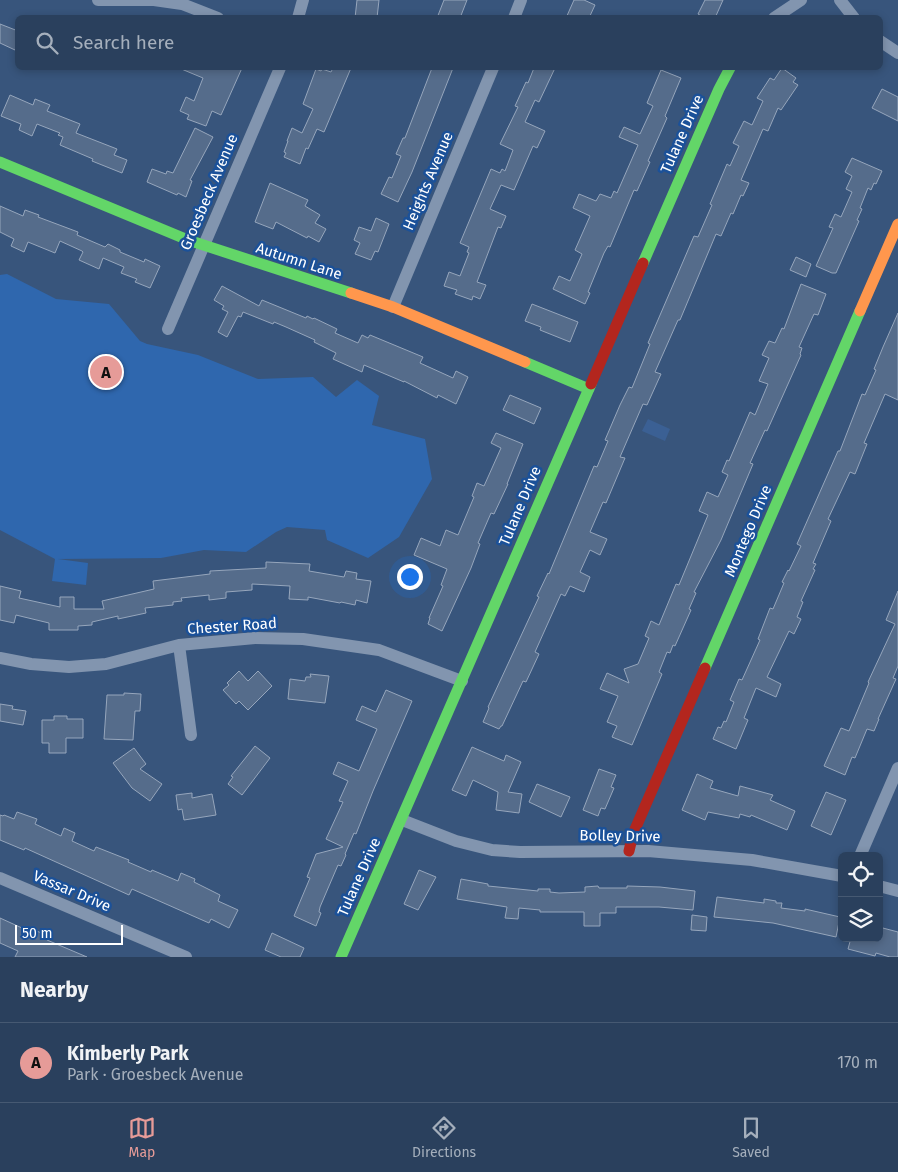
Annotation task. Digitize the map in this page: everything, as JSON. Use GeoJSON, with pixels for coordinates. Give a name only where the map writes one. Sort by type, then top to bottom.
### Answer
{"type":"FeatureCollection","features":[{"type":"Feature","properties":{"kind":"street"},"geometry":{"type":"LineString","coordinates":[[98,0],[154,0],[182,4],[210,15]]}},
{"type":"Feature","properties":{"kind":"street"},"geometry":{"type":"LineString","coordinates":[[299,15],[303,0]]}},
{"type":"Feature","properties":{"kind":"street"},"geometry":{"type":"LineString","coordinates":[[515,15],[521,0]]}},
{"type":"Feature","properties":{"kind":"street"},"geometry":{"type":"LineString","coordinates":[[778,15],[801,0]]}},
{"type":"Feature","properties":{"kind":"street"},"geometry":{"type":"LineString","coordinates":[[840,0],[852,15]]}},
{"type":"Feature","properties":{"kind":"street"},"geometry":{"type":"LineString","coordinates":[[883,43],[898,53]]}},
{"type":"Feature","properties":{"kind":"street","name":"Groesbeck Avenue"},"geometry":{"type":"LineString","coordinates":[[168,330],[279,70]]}},
{"type":"Feature","properties":{"kind":"street","name":"Heights Avenue"},"geometry":{"type":"LineString","coordinates":[[393,307],[492,70]]}},
{"type":"Feature","properties":{"kind":"street","name":"Tulane Drive"},"geometry":{"type":"LineString","coordinates":[[341,957],[729,70]]}},
{"type":"Feature","properties":{"kind":"street","name":"Autumn Lane"},"geometry":{"type":"LineString","coordinates":[[0,162],[204,246],[393,307],[589,389]]}},
{"type":"Feature","properties":{"kind":"street","name":"Montego Drive"},"geometry":{"type":"LineString","coordinates":[[630,851],[633,834],[898,224]]}},
{"type":"Feature","properties":{"kind":"street","name":"Chester Road"},"geometry":{"type":"LineString","coordinates":[[0,658],[31,664],[69,667],[106,664],[179,645],[255,638],[303,639],[379,650],[462,681]]}},
{"type":"Feature","properties":{"kind":"street"},"geometry":{"type":"LineString","coordinates":[[179,645],[191,735]]}},
{"type":"Feature","properties":{"kind":"street"},"geometry":{"type":"LineString","coordinates":[[862,852],[898,768]]}},
{"type":"Feature","properties":{"kind":"street","name":"Bolley Drive"},"geometry":{"type":"LineString","coordinates":[[402,820],[456,840],[492,850],[520,852],[630,851],[752,860],[838,875]]}},
{"type":"Feature","properties":{"kind":"street","name":"Vassar Drive"},"geometry":{"type":"LineString","coordinates":[[0,878],[186,957]]}},
{"type":"Feature","properties":{"kind":"street"},"geometry":{"type":"LineString","coordinates":[[883,887],[898,891]]}},
{"type":"Feature","properties":{"kind":"shaded area"},"geometry":{"type":"Polygon","coordinates":[[[7,274],[56,299],[109,304],[140,341],[198,355],[258,379],[313,377],[336,397],[357,380],[379,396],[372,425],[425,439],[432,479],[399,537],[368,558],[327,540],[325,530],[287,527],[246,552],[204,550],[161,558],[58,559],[88,563],[86,585],[52,581],[55,559],[0,530],[0,275],[7,274]]]}},
{"type":"Feature","properties":{"kind":"shaded area"},"geometry":{"type":"Polygon","coordinates":[[[648,419],[670,429],[665,441],[642,431],[648,419]]]}},
{"type":"Feature","properties":{"kind":"building"},"geometry":{"type":"Polygon","coordinates":[[[357,0],[379,0],[377,15],[355,15],[357,0]]]}},
{"type":"Feature","properties":{"kind":"building"},"geometry":{"type":"Polygon","coordinates":[[[444,0],[467,0],[461,15],[438,15],[444,0]]]}},
{"type":"Feature","properties":{"kind":"building"},"geometry":{"type":"Polygon","coordinates":[[[574,0],[584,0],[595,5],[590,15],[567,15],[574,0]]]}},
{"type":"Feature","properties":{"kind":"building"},"geometry":{"type":"Polygon","coordinates":[[[705,0],[723,0],[716,15],[698,14],[705,0]]]}},
{"type":"Feature","properties":{"kind":"building"},"geometry":{"type":"Polygon","coordinates":[[[0,24],[15,30],[15,50],[0,43],[0,24]]]}},
{"type":"Feature","properties":{"kind":"building"},"geometry":{"type":"Polygon","coordinates":[[[184,70],[241,70],[221,115],[212,111],[206,126],[187,119],[189,115],[180,111],[186,97],[194,101],[203,78],[184,70]]]}},
{"type":"Feature","properties":{"kind":"building"},"geometry":{"type":"Polygon","coordinates":[[[316,70],[331,72],[332,70],[350,70],[324,132],[317,129],[308,149],[306,148],[300,164],[284,157],[292,128],[302,133],[313,109],[303,104],[316,70]]]}},
{"type":"Feature","properties":{"kind":"building"},"geometry":{"type":"Polygon","coordinates":[[[431,70],[452,70],[412,172],[398,202],[381,194],[389,177],[392,178],[401,156],[396,154],[403,138],[405,138],[431,70]]]}},
{"type":"Feature","properties":{"kind":"building"},"geometry":{"type":"Polygon","coordinates":[[[533,70],[554,70],[539,102],[535,100],[525,122],[545,131],[537,148],[533,146],[514,190],[501,185],[490,209],[506,216],[501,228],[498,227],[477,282],[486,285],[480,299],[473,296],[472,300],[455,294],[457,290],[444,286],[449,272],[460,276],[469,253],[467,252],[469,247],[460,243],[491,169],[500,173],[502,169],[505,171],[513,150],[500,144],[518,107],[515,106],[526,82],[528,83],[533,70]]]}},
{"type":"Feature","properties":{"kind":"building"},"geometry":{"type":"Polygon","coordinates":[[[661,70],[681,78],[665,116],[667,118],[648,161],[650,162],[637,191],[634,190],[610,247],[608,246],[604,253],[585,304],[553,289],[559,276],[570,281],[582,254],[575,250],[590,216],[573,208],[579,194],[596,201],[600,194],[611,198],[614,191],[617,193],[638,145],[619,137],[624,127],[640,134],[653,106],[647,103],[661,70]]]}},
{"type":"Feature","properties":{"kind":"building"},"geometry":{"type":"Polygon","coordinates":[[[781,70],[785,70],[796,78],[793,82],[798,85],[781,110],[778,108],[768,131],[763,129],[741,180],[749,183],[743,196],[741,195],[733,214],[731,213],[721,236],[716,234],[680,320],[678,320],[655,372],[661,374],[647,405],[643,404],[620,457],[625,458],[606,503],[603,502],[590,532],[607,539],[600,555],[590,550],[580,572],[590,577],[584,592],[570,586],[565,596],[561,594],[535,652],[539,654],[526,682],[523,681],[502,726],[499,729],[483,722],[488,707],[539,597],[537,596],[549,574],[594,466],[597,467],[608,441],[605,440],[620,405],[629,387],[632,388],[650,344],[648,343],[694,236],[698,237],[727,164],[730,166],[739,146],[733,143],[744,121],[752,125],[763,101],[757,98],[770,78],[774,80],[781,70]]]}},
{"type":"Feature","properties":{"kind":"building"},"geometry":{"type":"Polygon","coordinates":[[[882,89],[898,97],[898,121],[872,108],[882,89]]]}},
{"type":"Feature","properties":{"kind":"building"},"geometry":{"type":"Polygon","coordinates":[[[10,95],[33,105],[35,99],[50,105],[47,111],[80,124],[76,133],[117,149],[114,155],[127,160],[122,173],[60,145],[63,137],[58,135],[60,133],[37,124],[32,136],[19,130],[21,124],[1,116],[10,95]]]}},
{"type":"Feature","properties":{"kind":"building"},"geometry":{"type":"Polygon","coordinates":[[[195,128],[213,137],[190,180],[192,181],[186,197],[147,182],[152,169],[166,174],[167,171],[173,173],[195,128]]]}},
{"type":"Feature","properties":{"kind":"building"},"geometry":{"type":"Polygon","coordinates":[[[852,158],[882,171],[876,184],[874,183],[871,190],[868,188],[860,208],[862,209],[857,220],[859,221],[836,273],[832,273],[816,266],[833,228],[829,227],[835,214],[841,217],[852,192],[846,189],[852,176],[845,172],[852,158]]]}},
{"type":"Feature","properties":{"kind":"building"},"geometry":{"type":"Polygon","coordinates":[[[270,183],[308,200],[305,206],[320,215],[315,223],[326,229],[319,242],[276,222],[273,229],[255,222],[270,183]]]}},
{"type":"Feature","properties":{"kind":"building"},"geometry":{"type":"Polygon","coordinates":[[[0,206],[23,216],[25,210],[39,215],[38,217],[78,232],[77,235],[105,247],[108,244],[120,250],[120,252],[144,262],[145,259],[160,266],[150,288],[135,282],[137,279],[121,273],[124,267],[103,258],[99,269],[79,260],[82,251],[60,241],[55,253],[28,242],[24,252],[11,246],[14,239],[0,232],[0,206]]]}},
{"type":"Feature","properties":{"kind":"building"},"geometry":{"type":"Polygon","coordinates":[[[376,218],[389,224],[378,252],[375,251],[371,260],[355,254],[360,243],[354,240],[359,227],[371,231],[376,218]]]}},
{"type":"Feature","properties":{"kind":"building"},"geometry":{"type":"Polygon","coordinates":[[[796,257],[811,264],[806,277],[790,270],[796,257]]]}},
{"type":"Feature","properties":{"kind":"building"},"geometry":{"type":"Polygon","coordinates":[[[801,284],[826,294],[818,315],[814,314],[799,347],[802,348],[801,355],[767,431],[765,430],[750,463],[753,464],[721,540],[694,592],[696,593],[689,609],[691,610],[675,646],[673,645],[670,653],[667,652],[659,672],[662,674],[632,745],[612,737],[617,726],[607,722],[618,696],[600,689],[607,673],[629,683],[624,669],[638,664],[649,638],[645,636],[651,621],[659,625],[676,584],[679,585],[708,515],[699,511],[707,492],[718,497],[728,475],[722,472],[727,460],[729,461],[750,412],[755,415],[768,384],[759,381],[769,358],[762,355],[769,341],[775,343],[782,328],[784,329],[801,284]]]}},
{"type":"Feature","properties":{"kind":"building"},"geometry":{"type":"Polygon","coordinates":[[[222,286],[259,306],[262,300],[306,318],[307,316],[314,318],[337,329],[335,333],[358,343],[362,335],[368,338],[370,335],[423,357],[420,363],[453,378],[456,371],[468,377],[456,404],[438,395],[437,398],[404,381],[364,365],[362,372],[333,359],[336,353],[314,342],[315,340],[274,322],[273,324],[243,312],[241,317],[238,316],[227,337],[218,332],[228,312],[222,309],[224,306],[214,300],[222,286]]]}},
{"type":"Feature","properties":{"kind":"building"},"geometry":{"type":"Polygon","coordinates":[[[532,304],[578,322],[570,342],[540,330],[541,327],[525,321],[532,304]]]}},
{"type":"Feature","properties":{"kind":"building"},"geometry":{"type":"Polygon","coordinates":[[[898,313],[898,400],[885,394],[864,443],[867,444],[855,474],[850,472],[828,519],[831,521],[813,563],[816,564],[813,569],[815,570],[801,601],[803,602],[797,617],[801,619],[794,634],[789,631],[767,677],[781,684],[776,697],[756,688],[744,718],[748,720],[736,749],[713,739],[718,727],[721,728],[724,721],[726,722],[734,702],[730,700],[739,679],[742,680],[760,640],[758,639],[770,608],[773,609],[784,583],[782,582],[801,546],[797,544],[838,451],[840,451],[862,394],[865,395],[876,370],[874,369],[898,313]]]}},
{"type":"Feature","properties":{"kind":"building"},"geometry":{"type":"Polygon","coordinates":[[[510,395],[541,408],[534,424],[503,410],[510,395]]]}},
{"type":"Feature","properties":{"kind":"building"},"geometry":{"type":"Polygon","coordinates":[[[496,433],[523,444],[508,484],[494,514],[491,513],[478,543],[480,544],[471,568],[442,631],[428,624],[443,586],[441,585],[447,569],[414,555],[421,538],[440,546],[446,530],[458,535],[474,497],[472,496],[477,483],[484,486],[501,448],[491,443],[496,433]]]}},
{"type":"Feature","properties":{"kind":"building"},"geometry":{"type":"Polygon","coordinates":[[[266,562],[310,564],[309,571],[344,577],[346,571],[357,573],[356,579],[371,581],[367,603],[356,600],[355,605],[308,597],[308,600],[289,599],[290,586],[252,584],[252,590],[226,592],[226,598],[209,600],[209,595],[181,598],[182,601],[173,602],[173,605],[145,608],[146,613],[118,619],[118,616],[92,622],[92,625],[78,626],[78,630],[49,630],[49,623],[16,615],[14,623],[0,620],[0,586],[21,591],[19,598],[60,607],[60,597],[74,597],[74,609],[104,609],[102,601],[154,589],[153,581],[210,574],[210,571],[266,568],[266,562]]]}},
{"type":"Feature","properties":{"kind":"building"},"geometry":{"type":"Polygon","coordinates":[[[898,591],[898,666],[893,678],[896,679],[874,731],[867,729],[855,758],[852,757],[845,775],[824,766],[841,728],[849,731],[868,682],[895,624],[886,620],[898,591]]]}},
{"type":"Feature","properties":{"kind":"building"},"geometry":{"type":"Polygon","coordinates":[[[239,671],[248,681],[258,671],[272,686],[248,710],[239,701],[236,704],[223,690],[239,671]]]}},
{"type":"Feature","properties":{"kind":"building"},"geometry":{"type":"Polygon","coordinates":[[[310,674],[329,676],[325,703],[288,699],[290,679],[305,681],[306,677],[311,677],[310,674]]]}},
{"type":"Feature","properties":{"kind":"building"},"geometry":{"type":"Polygon","coordinates":[[[386,690],[412,701],[356,834],[354,833],[341,866],[338,865],[320,907],[319,912],[321,913],[316,926],[294,916],[310,878],[307,877],[316,854],[343,847],[326,839],[343,802],[339,801],[348,781],[333,774],[338,762],[359,771],[377,729],[356,720],[362,706],[376,712],[386,690]]]}},
{"type":"Feature","properties":{"kind":"building"},"geometry":{"type":"Polygon","coordinates":[[[124,693],[141,694],[140,711],[135,711],[133,740],[104,739],[107,695],[124,695],[124,693]]]}},
{"type":"Feature","properties":{"kind":"building"},"geometry":{"type":"Polygon","coordinates":[[[0,704],[13,706],[12,709],[26,711],[23,725],[0,721],[0,704]]]}},
{"type":"Feature","properties":{"kind":"building"},"geometry":{"type":"Polygon","coordinates":[[[54,716],[67,716],[67,719],[83,719],[83,738],[66,738],[66,753],[49,753],[49,743],[42,743],[42,720],[54,720],[54,716]]]}},
{"type":"Feature","properties":{"kind":"building"},"geometry":{"type":"Polygon","coordinates":[[[255,746],[270,758],[242,795],[228,784],[233,777],[231,776],[255,746]]]}},
{"type":"Feature","properties":{"kind":"building"},"geometry":{"type":"Polygon","coordinates":[[[472,747],[504,761],[506,755],[521,762],[508,792],[522,794],[519,813],[496,810],[498,792],[473,780],[466,796],[452,790],[472,747]]]}},
{"type":"Feature","properties":{"kind":"building"},"geometry":{"type":"Polygon","coordinates":[[[134,748],[146,764],[140,769],[162,784],[150,801],[132,788],[113,763],[134,748]]]}},
{"type":"Feature","properties":{"kind":"building"},"geometry":{"type":"Polygon","coordinates":[[[599,769],[616,775],[611,787],[614,788],[605,809],[601,808],[598,816],[583,810],[599,769]]]}},
{"type":"Feature","properties":{"kind":"building"},"geometry":{"type":"Polygon","coordinates":[[[697,774],[713,781],[710,788],[738,796],[740,786],[773,795],[770,800],[795,811],[787,830],[751,815],[750,817],[740,814],[739,818],[708,812],[705,820],[682,810],[697,774]]]}},
{"type":"Feature","properties":{"kind":"building"},"geometry":{"type":"Polygon","coordinates":[[[537,784],[570,797],[561,817],[529,802],[537,784]]]}},
{"type":"Feature","properties":{"kind":"building"},"geometry":{"type":"Polygon","coordinates":[[[826,792],[846,800],[831,835],[811,826],[826,792]]]}},
{"type":"Feature","properties":{"kind":"building"},"geometry":{"type":"Polygon","coordinates":[[[192,793],[192,798],[212,794],[216,815],[184,820],[182,809],[178,810],[176,795],[192,793]]]}},
{"type":"Feature","properties":{"kind":"building"},"geometry":{"type":"Polygon","coordinates":[[[17,812],[37,819],[35,824],[61,836],[64,828],[75,833],[72,841],[94,851],[96,847],[129,860],[128,862],[151,872],[152,870],[178,881],[181,873],[195,879],[194,882],[220,895],[218,901],[238,910],[229,928],[211,919],[209,923],[132,889],[129,895],[25,848],[24,850],[0,840],[0,815],[14,819],[17,812]]]}},
{"type":"Feature","properties":{"kind":"building"},"geometry":{"type":"Polygon","coordinates":[[[419,870],[436,877],[418,910],[404,904],[419,870]]]}},
{"type":"Feature","properties":{"kind":"building"},"geometry":{"type":"Polygon","coordinates":[[[461,879],[488,884],[488,886],[538,891],[538,889],[550,889],[550,892],[559,893],[585,892],[585,887],[598,886],[599,888],[627,888],[627,886],[660,887],[695,891],[693,910],[659,907],[616,907],[616,913],[600,913],[600,926],[584,926],[584,912],[540,912],[540,910],[519,908],[518,919],[505,918],[507,907],[457,899],[461,879]]]}},
{"type":"Feature","properties":{"kind":"building"},"geometry":{"type":"Polygon","coordinates":[[[717,897],[764,903],[764,899],[782,903],[781,908],[805,911],[805,909],[838,917],[838,927],[836,937],[773,923],[714,917],[717,897]]]}},
{"type":"Feature","properties":{"kind":"building"},"geometry":{"type":"Polygon","coordinates":[[[692,915],[707,917],[706,931],[691,930],[692,915]]]}},
{"type":"Feature","properties":{"kind":"building"},"geometry":{"type":"Polygon","coordinates":[[[0,918],[33,933],[34,930],[49,936],[47,940],[87,957],[15,957],[18,951],[0,943],[0,918]]]}},
{"type":"Feature","properties":{"kind":"building"},"geometry":{"type":"Polygon","coordinates":[[[883,928],[898,932],[898,957],[876,953],[875,956],[848,949],[850,942],[883,942],[883,928]]]}},
{"type":"Feature","properties":{"kind":"building"},"geometry":{"type":"Polygon","coordinates":[[[272,933],[304,948],[300,957],[281,957],[265,950],[272,933]]]}},
{"type":"Feature","properties":{"kind":"traffic: fast"},"geometry":{"type":"LineString","coordinates":[[643,263],[729,70]]}},
{"type":"Feature","properties":{"kind":"traffic: fast"},"geometry":{"type":"LineString","coordinates":[[0,162],[188,240],[351,293]]}},
{"type":"Feature","properties":{"kind":"traffic: fast"},"geometry":{"type":"LineString","coordinates":[[705,668],[860,311]]}},
{"type":"Feature","properties":{"kind":"traffic: fast"},"geometry":{"type":"LineString","coordinates":[[525,362],[589,389]]}},
{"type":"Feature","properties":{"kind":"traffic: fast"},"geometry":{"type":"LineString","coordinates":[[341,957],[591,384]]}},
{"type":"Feature","properties":{"kind":"traffic: slow"},"geometry":{"type":"LineString","coordinates":[[860,311],[898,224]]}},
{"type":"Feature","properties":{"kind":"traffic: slow"},"geometry":{"type":"LineString","coordinates":[[351,293],[393,307],[525,362]]}},
{"type":"Feature","properties":{"kind":"traffic: jam"},"geometry":{"type":"LineString","coordinates":[[591,384],[643,263]]}},
{"type":"Feature","properties":{"kind":"traffic: jam"},"geometry":{"type":"LineString","coordinates":[[629,851],[633,834],[705,668]]}},
{"type":"Feature","properties":{"kind":"place","name":"Kimberly Park"},"geometry":{"type":"Point","coordinates":[106,372]}}]}
